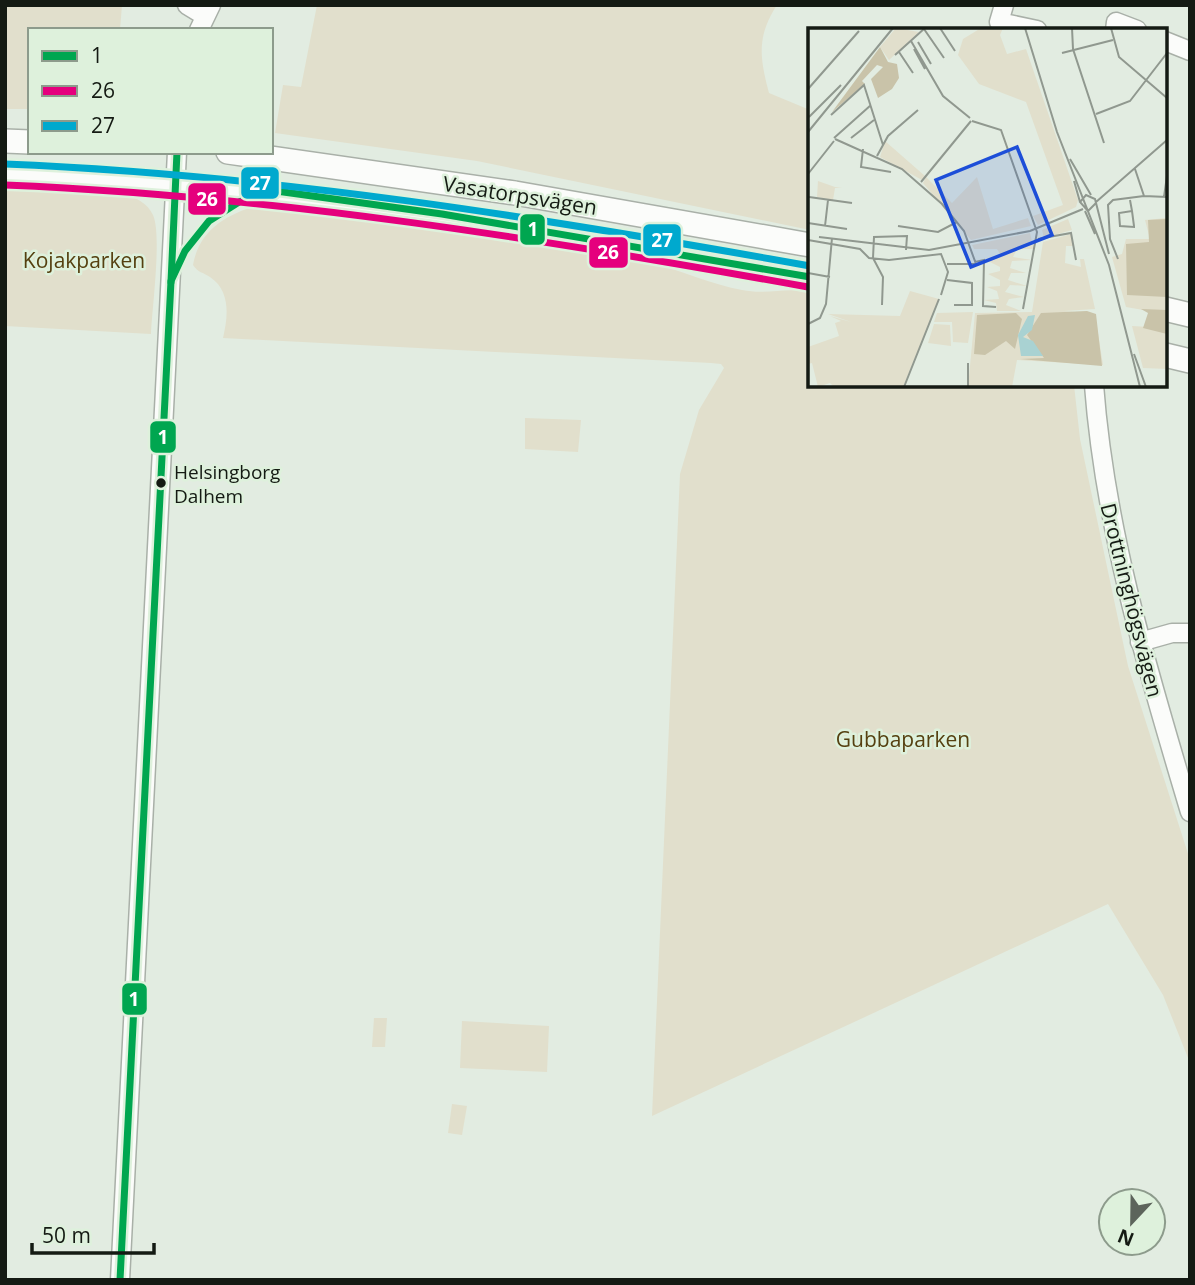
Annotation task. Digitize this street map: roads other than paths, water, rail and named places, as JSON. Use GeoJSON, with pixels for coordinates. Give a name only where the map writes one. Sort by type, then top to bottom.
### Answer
{"type":"FeatureCollection","features":[{"type":"Feature","properties":{"kind":"main road"},"geometry":{"type":"LineString","coordinates":[[5,141],[28,142]]}},
{"type":"Feature","properties":{"kind":"main road","name":"Vasatorpsvägen"},"geometry":{"type":"LineString","coordinates":[[242,154],[503,191],[808,244]]}},
{"type":"Feature","properties":{"kind":"main road","name":"Vasatorpsvägen"},"geometry":{"type":"LineString","coordinates":[[5,174],[175,181],[416,211],[808,277]]}},
{"type":"Feature","properties":{"kind":"main road"},"geometry":{"type":"LineString","coordinates":[[1167,309],[1190,315]]}},
{"type":"Feature","properties":{"kind":"main road"},"geometry":{"type":"LineString","coordinates":[[1167,355],[1190,360]]}},
{"type":"Feature","properties":{"kind":"street"},"geometry":{"type":"LineString","coordinates":[[187,5],[205,17]]}},
{"type":"Feature","properties":{"kind":"street"},"geometry":{"type":"LineString","coordinates":[[1000,19],[1030,28]]}},
{"type":"Feature","properties":{"kind":"street"},"geometry":{"type":"LineString","coordinates":[[1115,28],[1116,22],[1132,28]]}},
{"type":"Feature","properties":{"kind":"street"},"geometry":{"type":"LineString","coordinates":[[1167,42],[1190,51]]}},
{"type":"Feature","properties":{"kind":"street"},"geometry":{"type":"LineString","coordinates":[[120,1280],[177,154]]}},
{"type":"Feature","properties":{"kind":"street","name":"Drottninghögsvägen"},"geometry":{"type":"LineString","coordinates":[[1094,387],[1106,494],[1140,642],[1190,812]]}},
{"type":"Feature","properties":{"kind":"street"},"geometry":{"type":"LineString","coordinates":[[1140,642],[1172,633],[1190,633]]}},
{"type":"Feature","properties":{"kind":"place","name":"Helsingborg Dalhem"},"geometry":{"type":"Point","coordinates":[161,483]}},
{"type":"Feature","properties":{"kind":"park label","name":"Kojakparken"},"geometry":{"type":"Point","coordinates":[84,260]}},
{"type":"Feature","properties":{"kind":"park label","name":"Gubbaparken"},"geometry":{"type":"Point","coordinates":[903,739]}}]}
